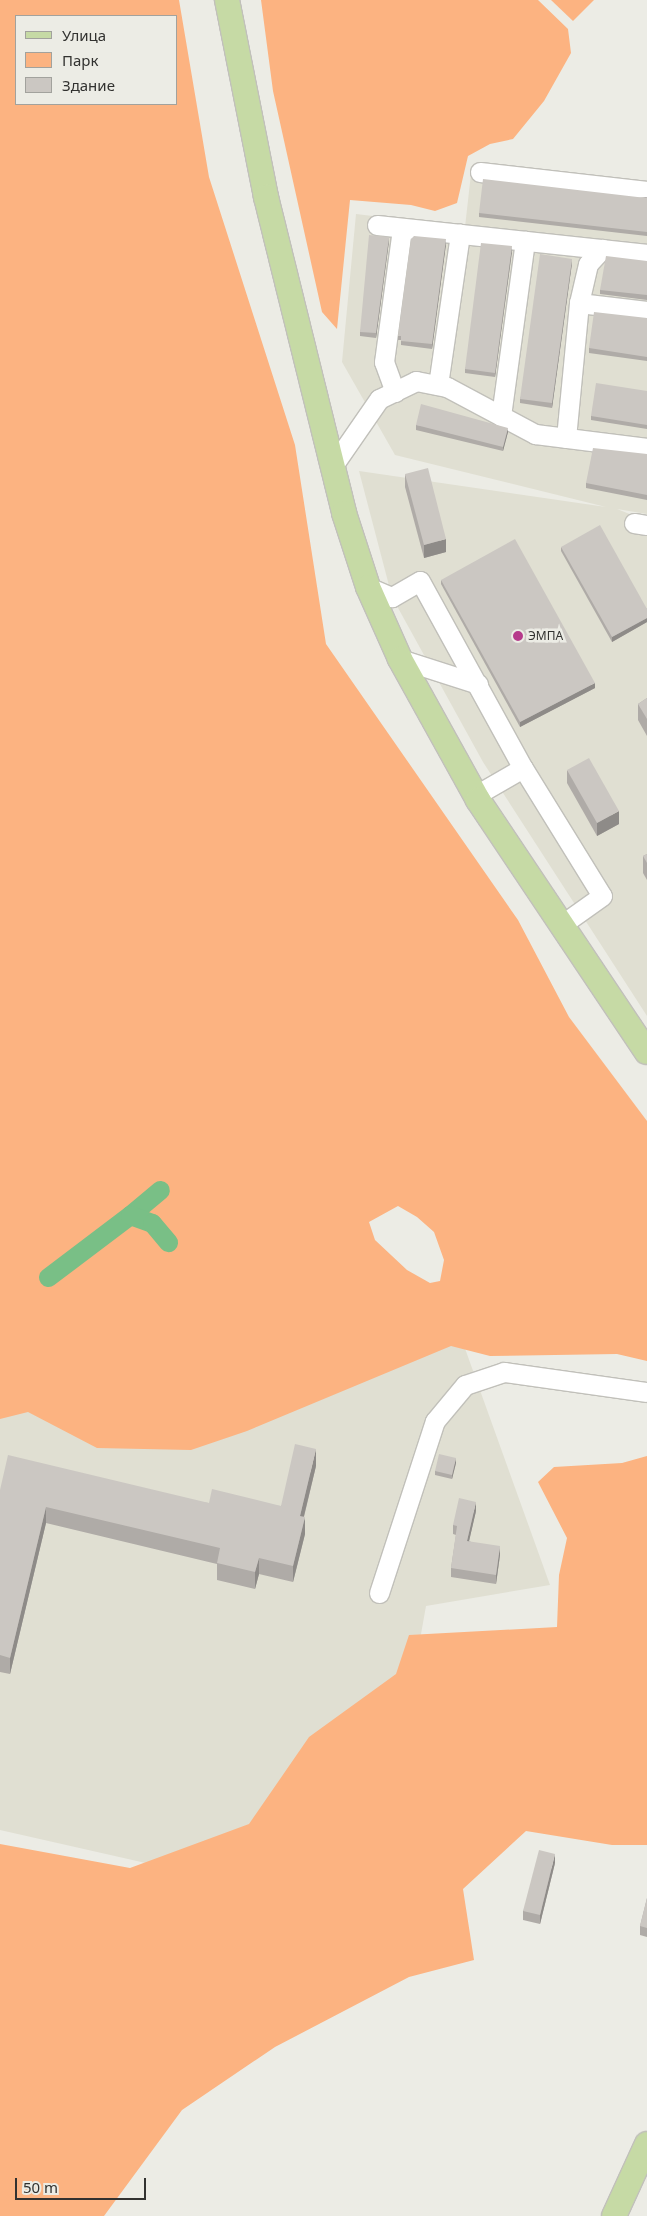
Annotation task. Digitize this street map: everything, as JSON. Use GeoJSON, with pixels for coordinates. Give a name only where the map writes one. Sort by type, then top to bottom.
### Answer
{"type":"FeatureCollection","features":[{"type":"Feature","properties":{"kind":"main road"},"geometry":{"type":"LineString","coordinates":[[227,0],[266,197],[344,513],[368,587],[400,658],[476,795],[647,1052]]}},
{"type":"Feature","properties":{"kind":"main road"},"geometry":{"type":"LineString","coordinates":[[614,2216],[647,2144]]}},
{"type":"Feature","properties":{"kind":"lane"},"geometry":{"type":"LineString","coordinates":[[480,172],[647,191]]}},
{"type":"Feature","properties":{"kind":"lane"},"geometry":{"type":"LineString","coordinates":[[377,225],[647,254]]}},
{"type":"Feature","properties":{"kind":"lane"},"geometry":{"type":"LineString","coordinates":[[395,392],[384,362],[402,228]]}},
{"type":"Feature","properties":{"kind":"lane"},"geometry":{"type":"LineString","coordinates":[[438,385],[460,234]]}},
{"type":"Feature","properties":{"kind":"lane"},"geometry":{"type":"LineString","coordinates":[[501,416],[525,241]]}},
{"type":"Feature","properties":{"kind":"lane"},"geometry":{"type":"LineString","coordinates":[[566,438],[579,303],[588,264],[602,249]]}},
{"type":"Feature","properties":{"kind":"lane"},"geometry":{"type":"LineString","coordinates":[[579,303],[647,311]]}},
{"type":"Feature","properties":{"kind":"lane"},"geometry":{"type":"LineString","coordinates":[[332,467],[379,399],[416,381],[438,385],[535,434],[647,448]]}},
{"type":"Feature","properties":{"kind":"lane"},"geometry":{"type":"LineString","coordinates":[[368,587],[392,597],[420,581],[478,684],[522,768],[602,896],[561,925]]}},
{"type":"Feature","properties":{"kind":"lane"},"geometry":{"type":"LineString","coordinates":[[400,658],[478,684]]}},
{"type":"Feature","properties":{"kind":"lane"},"geometry":{"type":"LineString","coordinates":[[476,795],[522,768]]}},
{"type":"Feature","properties":{"kind":"lane"},"geometry":{"type":"LineString","coordinates":[[378,1593],[434,1421],[465,1385],[504,1372],[647,1392]]}},
{"type":"Feature","properties":{"kind":"shaded area"},"geometry":{"type":"Polygon","coordinates":[[[472,165],[647,185],[647,514],[617,509],[647,521],[647,1016],[483,762],[392,597],[359,471],[606,507],[395,455],[342,362],[356,214],[465,227],[472,165]]]}},
{"type":"Feature","properties":{"kind":"shaded area"},"geometry":{"type":"Polygon","coordinates":[[[0,1238],[458,1329],[550,1585],[426,1606],[408,1707],[313,1901],[0,1830],[0,1238]]]}},
{"type":"Feature","properties":{"kind":"green space"},"geometry":{"type":"Polygon","coordinates":[[[0,0],[179,0],[209,177],[295,445],[326,644],[518,920],[569,1017],[647,1121],[647,1361],[617,1354],[490,1356],[451,1346],[247,1431],[191,1450],[97,1448],[28,1412],[0,1419],[0,0]],[[398,1206],[369,1222],[375,1240],[407,1270],[430,1283],[440,1281],[444,1260],[434,1232],[417,1217],[398,1206]]]}},
{"type":"Feature","properties":{"kind":"green space"},"geometry":{"type":"Polygon","coordinates":[[[261,0],[538,0],[568,29],[571,53],[544,101],[513,139],[490,144],[468,156],[457,203],[435,211],[411,205],[350,200],[337,329],[322,312],[273,91],[261,0]]]}},
{"type":"Feature","properties":{"kind":"green space"},"geometry":{"type":"Polygon","coordinates":[[[551,0],[594,0],[573,21],[551,0]]]}},
{"type":"Feature","properties":{"kind":"green space"},"geometry":{"type":"Polygon","coordinates":[[[647,1456],[647,1845],[612,1845],[526,1831],[463,1889],[474,1960],[409,1977],[275,2047],[182,2110],[104,2216],[0,2216],[0,1844],[130,1868],[249,1824],[309,1737],[396,1674],[409,1635],[557,1627],[559,1575],[567,1538],[538,1482],[554,1467],[622,1463],[647,1456]]]}},
{"type":"Feature","properties":{"kind":"building"},"geometry":{"type":"Polygon","coordinates":[[[483,179],[647,197],[647,232],[479,213],[483,179]]]}},
{"type":"Feature","properties":{"kind":"building"},"geometry":{"type":"Polygon","coordinates":[[[369,235],[389,237],[376,333],[360,332],[369,235]]]}},
{"type":"Feature","properties":{"kind":"building"},"geometry":{"type":"Polygon","coordinates":[[[414,236],[446,239],[432,344],[401,341],[401,336],[398,336],[411,239],[414,236]]]}},
{"type":"Feature","properties":{"kind":"building"},"geometry":{"type":"Polygon","coordinates":[[[481,243],[512,246],[495,373],[465,369],[481,243]]]}},
{"type":"Feature","properties":{"kind":"building"},"geometry":{"type":"Polygon","coordinates":[[[540,254],[572,259],[552,403],[520,399],[540,254]]]}},
{"type":"Feature","properties":{"kind":"building"},"geometry":{"type":"Polygon","coordinates":[[[606,256],[647,261],[647,295],[600,290],[606,256]]]}},
{"type":"Feature","properties":{"kind":"building"},"geometry":{"type":"Polygon","coordinates":[[[594,312],[647,318],[647,357],[589,348],[594,312]]]}},
{"type":"Feature","properties":{"kind":"building"},"geometry":{"type":"Polygon","coordinates":[[[596,383],[647,391],[647,425],[591,416],[596,383]]]}},
{"type":"Feature","properties":{"kind":"building"},"geometry":{"type":"Polygon","coordinates":[[[421,404],[508,428],[503,447],[416,425],[421,404]]]}},
{"type":"Feature","properties":{"kind":"building"},"geometry":{"type":"Polygon","coordinates":[[[593,448],[647,454],[647,495],[586,483],[593,448]]]}},
{"type":"Feature","properties":{"kind":"building"},"geometry":{"type":"Polygon","coordinates":[[[428,468],[446,539],[424,545],[405,474],[428,468]]]}},
{"type":"Feature","properties":{"kind":"building"},"geometry":{"type":"Polygon","coordinates":[[[600,525],[647,609],[647,618],[612,637],[561,547],[600,525]]]}},
{"type":"Feature","properties":{"kind":"building","name":"ЭМПА"},"geometry":{"type":"Polygon","coordinates":[[[515,539],[595,683],[520,722],[441,580],[515,539]]]}},
{"type":"Feature","properties":{"kind":"building"},"geometry":{"type":"Polygon","coordinates":[[[647,698],[647,719],[638,704],[647,698]]]}},
{"type":"Feature","properties":{"kind":"building"},"geometry":{"type":"Polygon","coordinates":[[[589,758],[619,811],[597,823],[567,770],[589,758]]]}},
{"type":"Feature","properties":{"kind":"building"},"geometry":{"type":"Polygon","coordinates":[[[647,854],[647,863],[643,856],[647,854]]]}},
{"type":"Feature","properties":{"kind":"building"},"geometry":{"type":"Polygon","coordinates":[[[295,1444],[316,1449],[300,1516],[305,1517],[293,1566],[259,1558],[255,1572],[217,1563],[220,1548],[46,1507],[10,1658],[0,1655],[0,1490],[8,1455],[209,1503],[212,1489],[281,1506],[295,1444]]]}},
{"type":"Feature","properties":{"kind":"building"},"geometry":{"type":"Polygon","coordinates":[[[439,1454],[456,1458],[452,1475],[435,1471],[439,1454]]]}},
{"type":"Feature","properties":{"kind":"building"},"geometry":{"type":"Polygon","coordinates":[[[459,1498],[476,1502],[467,1541],[500,1546],[496,1575],[451,1568],[457,1526],[453,1525],[459,1498]]]}},
{"type":"Feature","properties":{"kind":"building"},"geometry":{"type":"Polygon","coordinates":[[[539,1850],[555,1854],[540,1915],[523,1911],[539,1850]]]}},
{"type":"Feature","properties":{"kind":"building"},"geometry":{"type":"Polygon","coordinates":[[[647,1898],[647,1928],[640,1926],[647,1898]]]}},
{"type":"Feature","properties":{"kind":"waterway"},"geometry":{"type":"LineString","coordinates":[[130,1215],[160,1190]]}},
{"type":"Feature","properties":{"kind":"waterway"},"geometry":{"type":"LineString","coordinates":[[48,1277],[130,1215],[152,1223],[168,1242]]}},
{"type":"Feature","properties":{"kind":"place","name":"ЭМПА"},"geometry":{"type":"Point","coordinates":[518,636]}}]}
